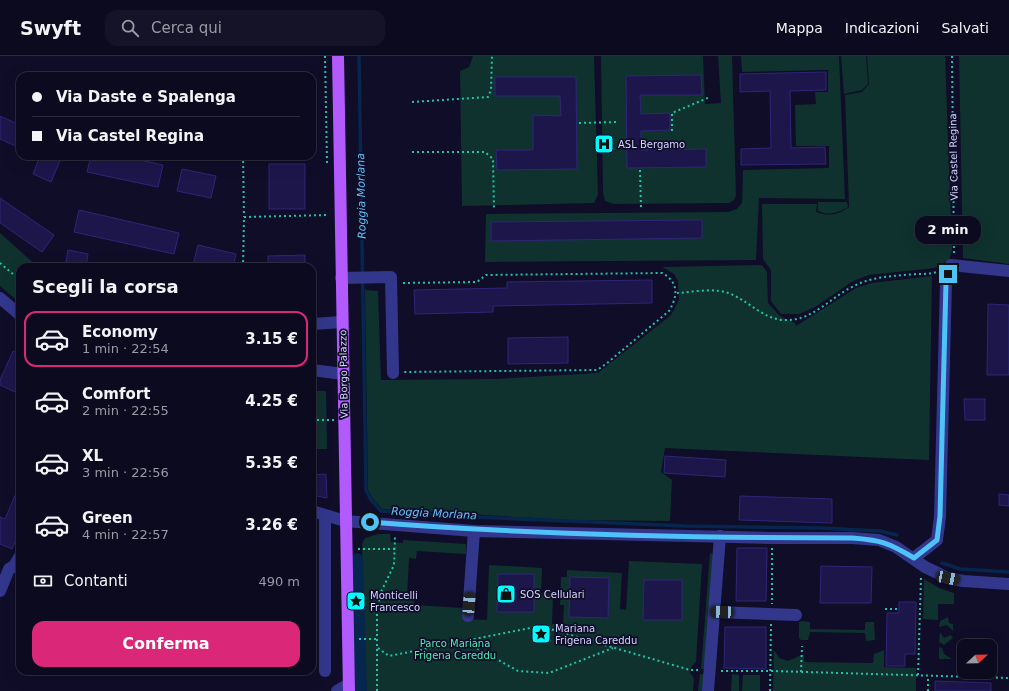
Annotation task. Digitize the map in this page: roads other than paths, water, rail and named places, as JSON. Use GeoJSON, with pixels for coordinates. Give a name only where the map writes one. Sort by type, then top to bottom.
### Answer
{"type":"FeatureCollection","features":[{"type":"Feature","properties":{"kind":"main road","name":"Via Borgo Palazzo"},"geometry":{"type":"LineString","coordinates":[[338,56],[345,278],[342,322],[342,374],[349,688]]}},
{"type":"Feature","properties":{"kind":"street"},"geometry":{"type":"LineString","coordinates":[[914,558],[937,540],[940,516],[946,282],[951,265],[1009,271]]}},
{"type":"Feature","properties":{"kind":"street"},"geometry":{"type":"LineString","coordinates":[[345,278],[391,277],[393,373]]}},
{"type":"Feature","properties":{"kind":"street"},"geometry":{"type":"LineString","coordinates":[[0,298],[16,312]]}},
{"type":"Feature","properties":{"kind":"street"},"geometry":{"type":"LineString","coordinates":[[316,324],[342,322]]}},
{"type":"Feature","properties":{"kind":"street"},"geometry":{"type":"LineString","coordinates":[[316,371],[342,374]]}},
{"type":"Feature","properties":{"kind":"street"},"geometry":{"type":"LineString","coordinates":[[316,513],[345,521],[474,531],[772,538],[852,538],[879,540],[896,547],[925,567],[948,578],[963,581],[1009,584]]}},
{"type":"Feature","properties":{"kind":"street"},"geometry":{"type":"LineString","coordinates":[[325,516],[325,671]]}},
{"type":"Feature","properties":{"kind":"street"},"geometry":{"type":"LineString","coordinates":[[468,616],[474,531]]}},
{"type":"Feature","properties":{"kind":"street"},"geometry":{"type":"LineString","coordinates":[[708,691],[704,671],[714,612],[720,536]]}},
{"type":"Feature","properties":{"kind":"street"},"geometry":{"type":"LineString","coordinates":[[0,591],[5,568],[14,566],[16,563]]}},
{"type":"Feature","properties":{"kind":"street"},"geometry":{"type":"LineString","coordinates":[[714,612],[796,616]]}},
{"type":"Feature","properties":{"kind":"street"},"geometry":{"type":"LineString","coordinates":[[337,691],[349,688]]}},
{"type":"Feature","properties":{"kind":"waterway","name":"Roggia Morlana"},"geometry":{"type":"LineString","coordinates":[[359,56],[366,490],[371,500],[381,511],[473,517],[686,526],[820,528],[880,531],[897,535]]}},
{"type":"Feature","properties":{"kind":"waterway"},"geometry":{"type":"LineString","coordinates":[[357,559],[361,691]]}},
{"type":"Feature","properties":{"kind":"waterway","name":"Roggia Morlana"},"geometry":{"type":"LineString","coordinates":[[942,563],[960,569],[1009,572]]}},
{"type":"Feature","properties":{"kind":"place","name":"ASL Bergamo"},"geometry":{"type":"Point","coordinates":[604,144]}},
{"type":"Feature","properties":{"kind":"place","name":"SOS Cellulari"},"geometry":{"type":"Point","coordinates":[506,594]}},
{"type":"Feature","properties":{"kind":"place","name":"Monticelli Francesco"},"geometry":{"type":"Point","coordinates":[356,601]}},
{"type":"Feature","properties":{"kind":"place","name":"Mariana Frigena Careddu"},"geometry":{"type":"Point","coordinates":[541,634]}},
{"type":"Feature","properties":{"kind":"park label","name":"Parco Mariana Frigena Careddu"},"geometry":{"type":"Point","coordinates":[455,648]}}]}
